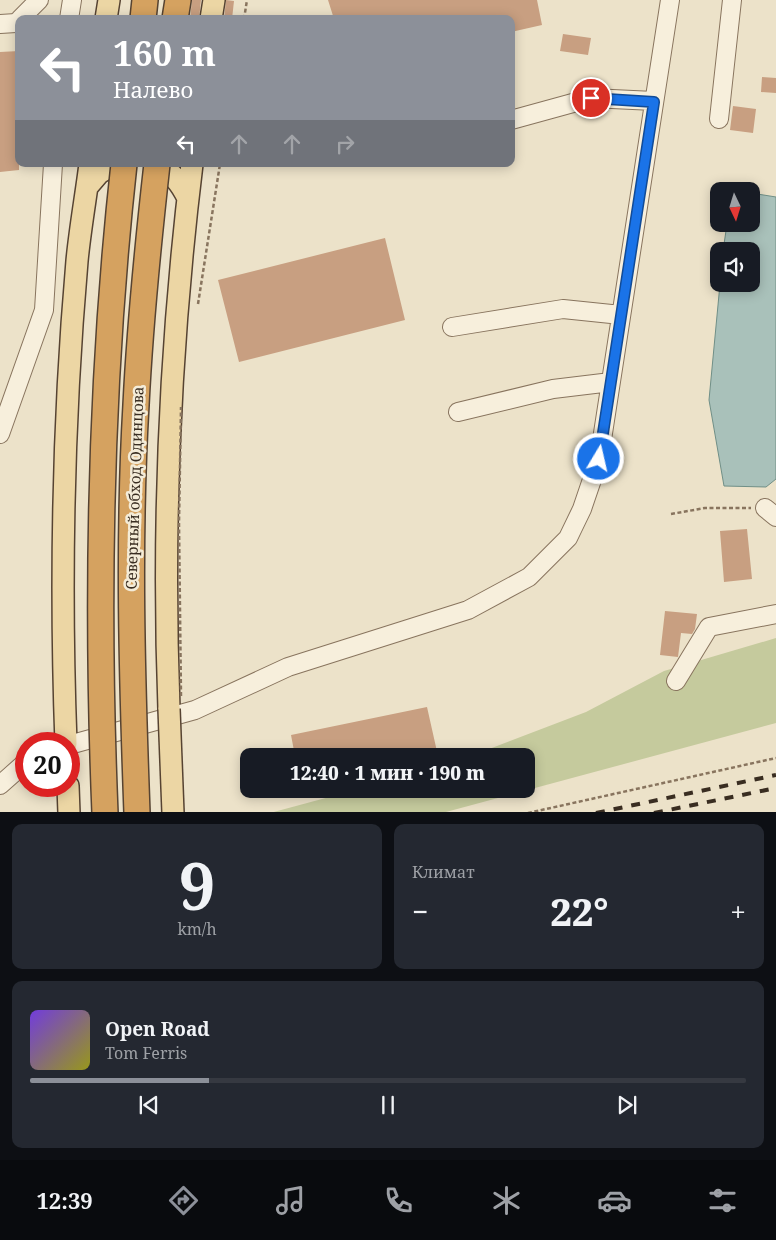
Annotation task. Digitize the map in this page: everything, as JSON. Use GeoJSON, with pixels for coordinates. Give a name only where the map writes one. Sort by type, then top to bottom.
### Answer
{"type":"FeatureCollection","features":[{"type":"Feature","properties":{"kind":"highway"},"geometry":{"type":"LineString","coordinates":[[143,15],[145,0]]}},
{"type":"Feature","properties":{"kind":"highway"},"geometry":{"type":"LineString","coordinates":[[176,15],[178,0]]}},
{"type":"Feature","properties":{"kind":"highway"},"geometry":{"type":"LineString","coordinates":[[105,812],[100,681],[100,513],[104,404],[113,265],[124,167]]}},
{"type":"Feature","properties":{"kind":"highway","name":"Северный обход Одинцова"},"geometry":{"type":"LineString","coordinates":[[137,812],[132,661],[132,543],[135,435],[145,268],[156,167]]}},
{"type":"Feature","properties":{"kind":"main road"},"geometry":{"type":"LineString","coordinates":[[107,15],[109,0]]}},
{"type":"Feature","properties":{"kind":"main road"},"geometry":{"type":"LineString","coordinates":[[212,15],[214,0]]}},
{"type":"Feature","properties":{"kind":"main road"},"geometry":{"type":"LineString","coordinates":[[68,732],[63,554],[71,348],[78,259],[90,167]]}},
{"type":"Feature","properties":{"kind":"main road"},"geometry":{"type":"LineString","coordinates":[[87,187],[99,173],[109,167]]}},
{"type":"Feature","properties":{"kind":"main road"},"geometry":{"type":"LineString","coordinates":[[163,167],[180,182],[188,198]]}},
{"type":"Feature","properties":{"kind":"main road"},"geometry":{"type":"LineString","coordinates":[[173,812],[168,680],[167,555],[178,404],[179,285],[192,167]]}},
{"type":"Feature","properties":{"kind":"main road"},"geometry":{"type":"LineString","coordinates":[[68,797],[69,812]]}},
{"type":"Feature","properties":{"kind":"street"},"geometry":{"type":"LineString","coordinates":[[23,15],[39,0]]}},
{"type":"Feature","properties":{"kind":"street"},"geometry":{"type":"LineString","coordinates":[[70,15],[72,0]]}},
{"type":"Feature","properties":{"kind":"street"},"geometry":{"type":"LineString","coordinates":[[80,741],[195,710],[288,667],[468,610],[529,577],[568,538],[582,509],[599,459],[670,0]]}},
{"type":"Feature","properties":{"kind":"street"},"geometry":{"type":"LineString","coordinates":[[719,119],[732,0]]}},
{"type":"Feature","properties":{"kind":"street"},"geometry":{"type":"LineString","coordinates":[[0,24],[15,23]]}},
{"type":"Feature","properties":{"kind":"street"},"geometry":{"type":"LineString","coordinates":[[515,119],[591,98],[654,102]]}},
{"type":"Feature","properties":{"kind":"street"},"geometry":{"type":"LineString","coordinates":[[0,434],[44,310],[53,167]]}},
{"type":"Feature","properties":{"kind":"street"},"geometry":{"type":"LineString","coordinates":[[452,327],[563,309],[621,315]]}},
{"type":"Feature","properties":{"kind":"street"},"geometry":{"type":"LineString","coordinates":[[458,412],[553,389],[611,382]]}},
{"type":"Feature","properties":{"kind":"street"},"geometry":{"type":"LineString","coordinates":[[676,681],[709,627],[776,614]]}},
{"type":"Feature","properties":{"kind":"street"},"geometry":{"type":"LineString","coordinates":[[0,785],[15,772]]}},
{"type":"Feature","properties":{"kind":"path"},"geometry":{"type":"LineString","coordinates":[[245,15],[248,0]]}},
{"type":"Feature","properties":{"kind":"path"},"geometry":{"type":"LineString","coordinates":[[197,309],[220,167]]}},
{"type":"Feature","properties":{"kind":"path"},"geometry":{"type":"LineString","coordinates":[[178,404],[181,704]]}},
{"type":"Feature","properties":{"kind":"path"},"geometry":{"type":"LineString","coordinates":[[671,514],[705,508],[770,512]]}},
{"type":"Feature","properties":{"kind":"path"},"geometry":{"type":"LineString","coordinates":[[528,812],[776,758]]}},
{"type":"Feature","properties":{"kind":"green space"},"geometry":{"type":"Polygon","coordinates":[[[776,638],[776,723],[535,788],[535,748],[492,748],[586,712],[664,671],[776,638]]]}},
{"type":"Feature","properties":{"kind":"green space"},"geometry":{"type":"Polygon","coordinates":[[[326,798],[498,798],[446,812],[274,812],[326,798]]]}},
{"type":"Feature","properties":{"kind":"water"},"geometry":{"type":"Polygon","coordinates":[[[760,194],[776,197],[776,479],[766,487],[724,486],[709,400],[719,292],[760,292],[760,242],[724,242],[726,232],[760,232],[760,194]]]}},
{"type":"Feature","properties":{"kind":"building"},"geometry":{"type":"Polygon","coordinates":[[[192,0],[201,0],[199,15],[190,15],[192,0]]]}},
{"type":"Feature","properties":{"kind":"building"},"geometry":{"type":"Polygon","coordinates":[[[226,0],[234,1],[232,15],[224,15],[226,0]]]}},
{"type":"Feature","properties":{"kind":"building"},"geometry":{"type":"Polygon","coordinates":[[[328,0],[537,0],[542,25],[515,31],[515,15],[333,15],[328,0]]]}},
{"type":"Feature","properties":{"kind":"building"},"geometry":{"type":"Polygon","coordinates":[[[563,34],[591,38],[588,55],[560,51],[563,34]]]}},
{"type":"Feature","properties":{"kind":"building"},"geometry":{"type":"Polygon","coordinates":[[[15,51],[15,167],[19,167],[19,170],[0,172],[0,52],[15,51]]]}},
{"type":"Feature","properties":{"kind":"building"},"geometry":{"type":"Polygon","coordinates":[[[762,77],[776,78],[776,93],[761,92],[762,77]]]}},
{"type":"Feature","properties":{"kind":"building"},"geometry":{"type":"Polygon","coordinates":[[[733,106],[756,109],[753,133],[730,130],[733,106]]]}},
{"type":"Feature","properties":{"kind":"building"},"geometry":{"type":"Polygon","coordinates":[[[385,238],[405,320],[239,362],[218,280],[385,238]]]}},
{"type":"Feature","properties":{"kind":"building"},"geometry":{"type":"Polygon","coordinates":[[[747,529],[752,579],[724,582],[720,531],[747,529]]]}},
{"type":"Feature","properties":{"kind":"building"},"geometry":{"type":"Polygon","coordinates":[[[665,611],[697,614],[695,629],[692,634],[681,633],[678,657],[660,655],[665,611]]]}},
{"type":"Feature","properties":{"kind":"building"},"geometry":{"type":"Polygon","coordinates":[[[427,707],[436,748],[293,748],[291,735],[427,707]]]}},
{"type":"Feature","properties":{"kind":"railway"},"geometry":{"type":"LineString","coordinates":[[601,812],[776,775]]}},
{"type":"Feature","properties":{"kind":"railway"},"geometry":{"type":"LineString","coordinates":[[659,812],[776,788]]}},
{"type":"Feature","properties":{"kind":"route"},"geometry":{"type":"LineString","coordinates":[[591,98],[654,102],[599,459]]}}]}
